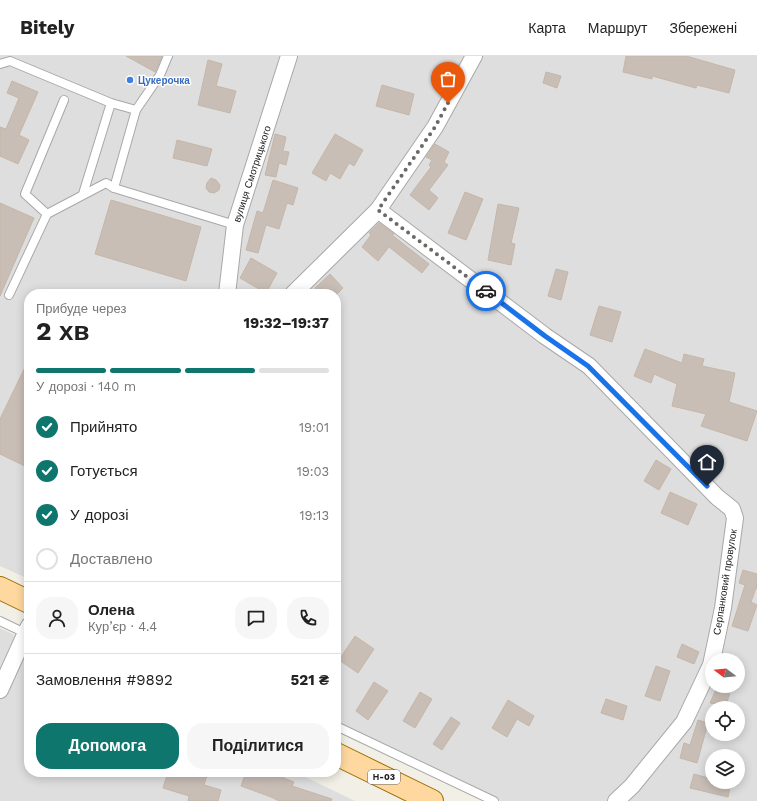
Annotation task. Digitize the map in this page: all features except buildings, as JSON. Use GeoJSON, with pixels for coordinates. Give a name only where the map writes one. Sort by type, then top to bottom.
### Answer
{"type":"FeatureCollection","features":[{"type":"Feature","properties":{"kind":"main road"},"geometry":{"type":"LineString","coordinates":[[0,588],[24,597]]}},
{"type":"Feature","properties":{"kind":"main road","name":"Н-03"},"geometry":{"type":"LineString","coordinates":[[341,756],[432,801]]}},
{"type":"Feature","properties":{"kind":"street","name":"вулиця Смотрицького"},"geometry":{"type":"LineString","coordinates":[[228,289],[235,225],[289,56]]}},
{"type":"Feature","properties":{"kind":"street"},"geometry":{"type":"LineString","coordinates":[[298,289],[378,210],[435,127],[474,56]]}},
{"type":"Feature","properties":{"kind":"street","name":"Серпанковий провулок"},"geometry":{"type":"LineString","coordinates":[[378,210],[545,336],[588,366],[718,497],[732,509],[735,518],[723,608],[711,665],[684,722],[632,786],[616,801]]}},
{"type":"Feature","properties":{"kind":"street"},"geometry":{"type":"LineString","coordinates":[[0,690],[24,637]]}},
{"type":"Feature","properties":{"kind":"lane"},"geometry":{"type":"LineString","coordinates":[[114,188],[136,110],[160,75],[168,56]]}},
{"type":"Feature","properties":{"kind":"lane"},"geometry":{"type":"LineString","coordinates":[[0,64],[10,61],[110,103],[136,110]]}},
{"type":"Feature","properties":{"kind":"lane"},"geometry":{"type":"LineString","coordinates":[[47,214],[25,194],[64,100]]}},
{"type":"Feature","properties":{"kind":"lane"},"geometry":{"type":"LineString","coordinates":[[83,194],[110,103]]}},
{"type":"Feature","properties":{"kind":"lane"},"geometry":{"type":"LineString","coordinates":[[9,295],[47,214],[106,183],[114,188],[235,225]]}},
{"type":"Feature","properties":{"kind":"lane"},"geometry":{"type":"LineString","coordinates":[[0,621],[24,629]]}},
{"type":"Feature","properties":{"kind":"lane"},"geometry":{"type":"LineString","coordinates":[[341,728],[494,801]]}},
{"type":"Feature","properties":{"kind":"shaded area"},"geometry":{"type":"Polygon","coordinates":[[[0,56],[757,56],[757,801],[500,801],[341,726],[341,289],[24,289],[24,577],[0,566],[0,56]]]}},
{"type":"Feature","properties":{"kind":"shaded area"},"geometry":{"type":"Polygon","coordinates":[[[0,628],[24,640],[24,777],[305,777],[355,801],[0,801],[0,628]]]}},
{"type":"Feature","properties":{"kind":"way so far"},"geometry":{"type":"LineString","coordinates":[[448,103],[435,127],[378,210],[486,291]]}},
{"type":"Feature","properties":{"kind":"place","name":"Цукерочка"},"geometry":{"type":"Point","coordinates":[130,80]}},
{"type":"Feature","properties":{"kind":"route"},"geometry":{"type":"LineString","coordinates":[[486,291],[545,336],[588,366],[707,486]]}}]}
